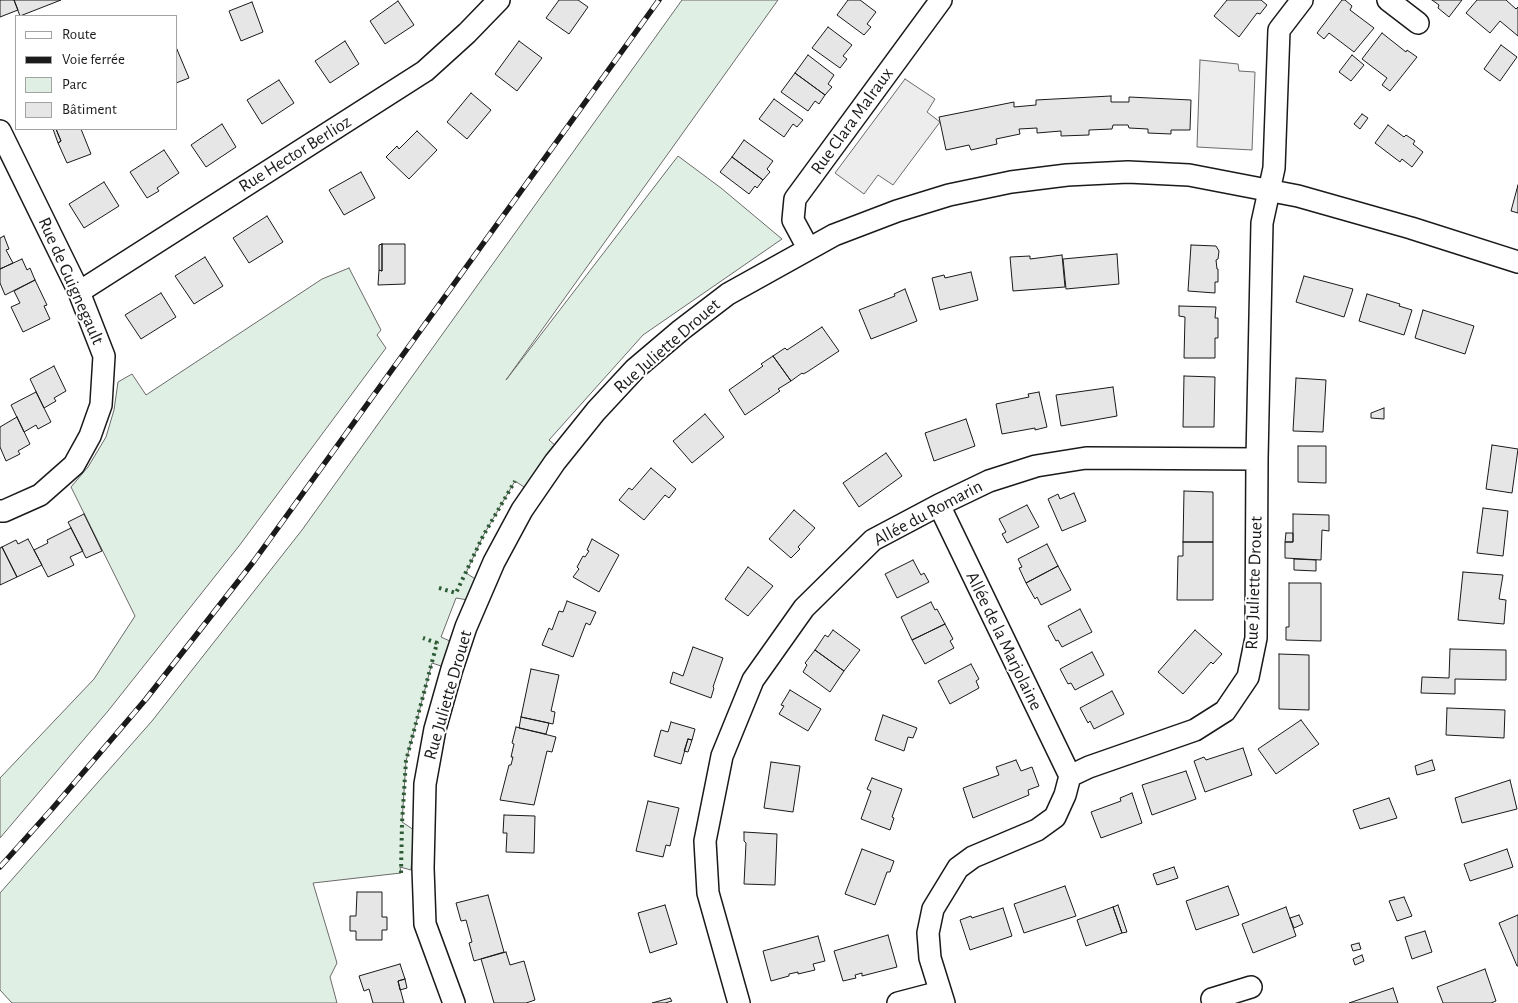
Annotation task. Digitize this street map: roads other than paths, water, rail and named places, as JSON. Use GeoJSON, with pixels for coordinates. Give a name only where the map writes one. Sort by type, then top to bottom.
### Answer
{"type":"FeatureCollection","features":[{"type":"Feature","properties":{"kind":"street","name":"Rue Hector Berlioz"},"geometry":{"type":"LineString","coordinates":[[79,292],[424,71],[467,33],[499,0]]}},
{"type":"Feature","properties":{"kind":"street","name":"Rue Clara Malraux"},"geometry":{"type":"LineString","coordinates":[[808,248],[793,220],[795,200],[941,0]]}},
{"type":"Feature","properties":{"kind":"street"},"geometry":{"type":"LineString","coordinates":[[1269,191],[1274,168],[1279,30],[1302,0]]}},
{"type":"Feature","properties":{"kind":"street"},"geometry":{"type":"LineString","coordinates":[[1388,0],[1418,23]]}},
{"type":"Feature","properties":{"kind":"street","name":"Rue de Guignegault"},"geometry":{"type":"LineString","coordinates":[[0,131],[79,292],[104,356],[101,405],[90,436],[74,465],[40,495],[0,511]]}},
{"type":"Feature","properties":{"kind":"street","name":"Rue Juliette Drouet"},"geometry":{"type":"LineString","coordinates":[[454,1003],[426,924],[423,868],[425,784],[435,729],[466,627],[494,562],[522,510],[555,462],[596,411],[635,369],[728,294],[834,235],[897,211],[949,195],[1011,182],[1068,175],[1128,172],[1189,176],[1298,196],[1411,228],[1518,262]]}},
{"type":"Feature","properties":{"kind":"street","name":"Rue Juliette Drouet"},"geometry":{"type":"LineString","coordinates":[[1070,776],[1089,766],[1194,730],[1225,711],[1248,677],[1256,638],[1257,459],[1262,223],[1269,191]]}},
{"type":"Feature","properties":{"kind":"street","name":"Allée du Romarin"},"geometry":{"type":"LineString","coordinates":[[739,1003],[708,893],[705,841],[722,756],[753,680],[804,608],[873,540],[988,481],[1036,466],[1086,458],[1257,459]]}},
{"type":"Feature","properties":{"kind":"street","name":"Allée de la Marjolaine"},"geometry":{"type":"LineString","coordinates":[[939,505],[1070,776]]}},
{"type":"Feature","properties":{"kind":"street"},"geometry":{"type":"LineString","coordinates":[[898,1003],[942,998],[930,958],[928,934],[933,909],[958,868],[973,857],[1038,830],[1055,817],[1065,795],[1070,776]]}},
{"type":"Feature","properties":{"kind":"street"},"geometry":{"type":"LineString","coordinates":[[1214,1003],[1212,998],[1250,987]]}},
{"type":"Feature","properties":{"kind":"railway"},"geometry":{"type":"LineString","coordinates":[[0,867],[146,699],[254,561],[659,0]]}}]}
